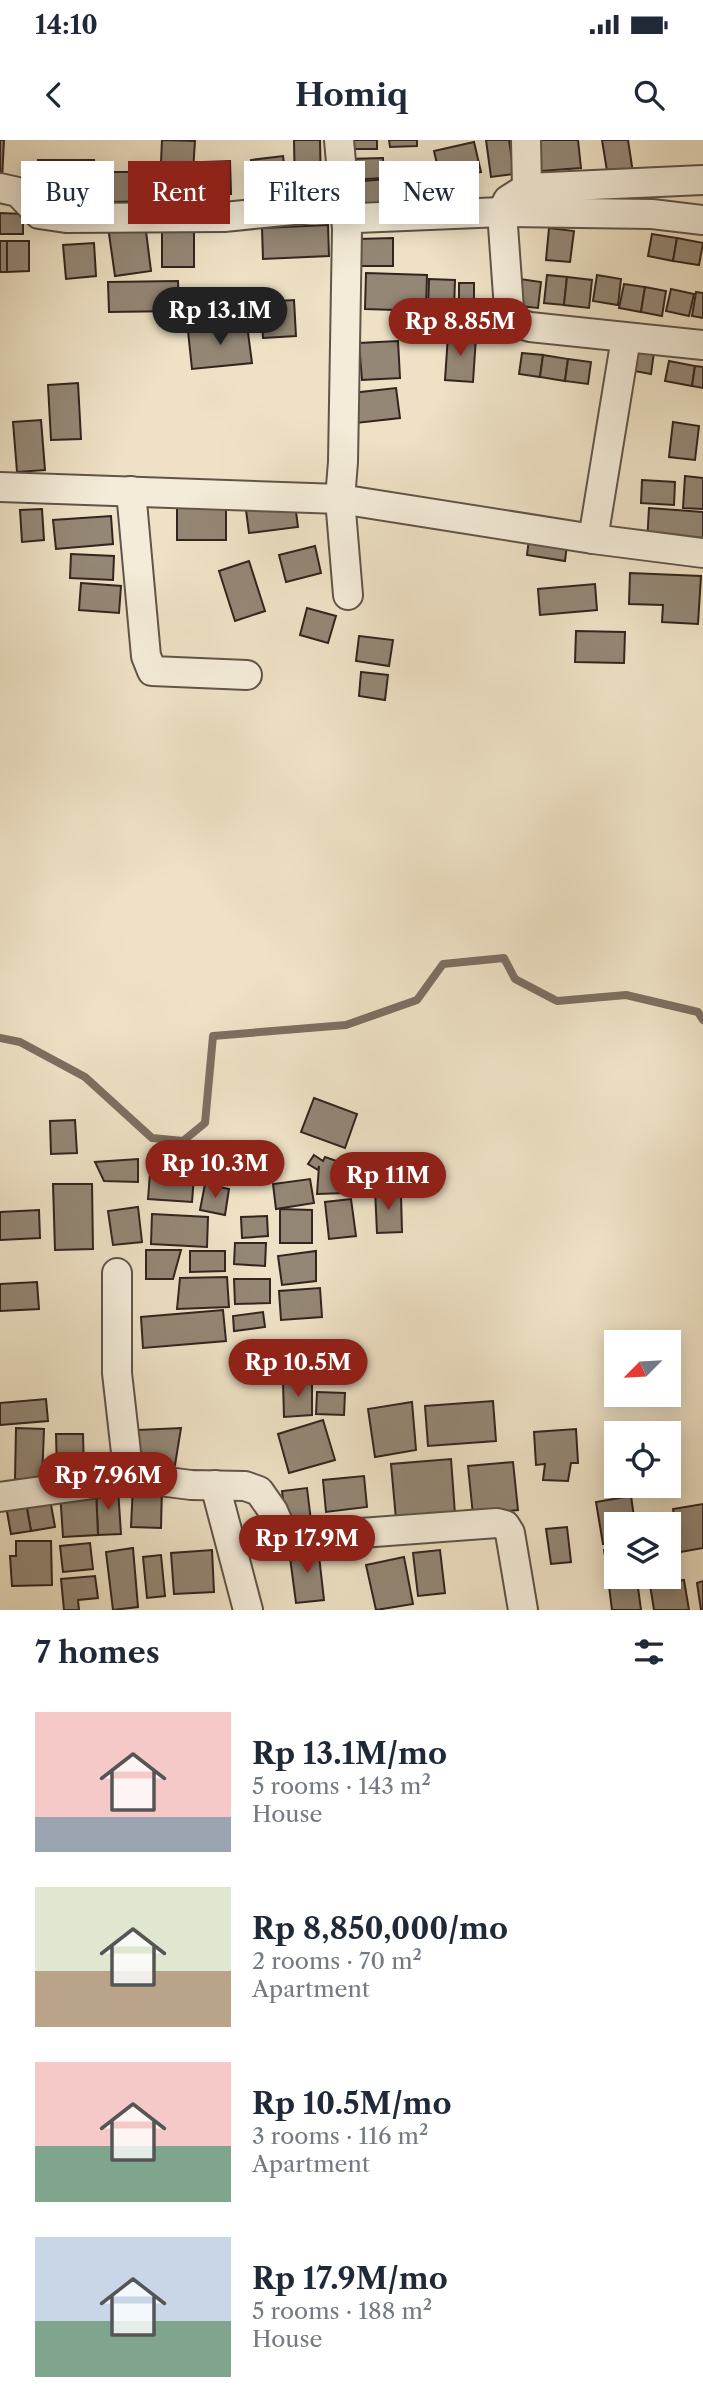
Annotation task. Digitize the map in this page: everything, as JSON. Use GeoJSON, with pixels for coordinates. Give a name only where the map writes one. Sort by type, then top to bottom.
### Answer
{"type":"FeatureCollection","features":[{"type":"Feature","properties":{"kind":"street"},"geometry":{"type":"LineString","coordinates":[[339,140],[341,161]]}},
{"type":"Feature","properties":{"kind":"street"},"geometry":{"type":"LineString","coordinates":[[526,140],[527,188]]}},
{"type":"Feature","properties":{"kind":"street"},"geometry":{"type":"LineString","coordinates":[[703,180],[527,188],[508,200],[502,212],[509,309],[514,322],[530,327],[703,345]]}},
{"type":"Feature","properties":{"kind":"street"},"geometry":{"type":"LineString","coordinates":[[0,188],[19,192],[39,214],[66,218],[244,215]]}},
{"type":"Feature","properties":{"kind":"street"},"geometry":{"type":"LineString","coordinates":[[365,218],[502,212],[652,214],[703,220]]}},
{"type":"Feature","properties":{"kind":"street"},"geometry":{"type":"LineString","coordinates":[[347,224],[340,499],[348,594]]}},
{"type":"Feature","properties":{"kind":"street"},"geometry":{"type":"LineString","coordinates":[[593,539],[626,338]]}},
{"type":"Feature","properties":{"kind":"street"},"geometry":{"type":"LineString","coordinates":[[0,487],[340,499],[593,539],[703,553]]}},
{"type":"Feature","properties":{"kind":"street"},"geometry":{"type":"LineString","coordinates":[[131,491],[146,656],[152,671],[247,675]]}},
{"type":"Feature","properties":{"kind":"street"},"geometry":{"type":"LineString","coordinates":[[117,1273],[117,1373],[129,1479]]}},
{"type":"Feature","properties":{"kind":"street"},"geometry":{"type":"LineString","coordinates":[[0,1497],[129,1479],[245,1486],[259,1492],[274,1511],[280,1527],[289,1535],[306,1537],[497,1523],[505,1525],[510,1533],[523,1610]]}},
{"type":"Feature","properties":{"kind":"street"},"geometry":{"type":"LineString","coordinates":[[215,1485],[248,1610]]}},
{"type":"Feature","properties":{"kind":"building"},"geometry":{"type":"Polygon","coordinates":[[[0,140],[4,140],[2,180],[0,180],[0,140]]]}},
{"type":"Feature","properties":{"kind":"building"},"geometry":{"type":"Polygon","coordinates":[[[162,140],[195,141],[194,161],[161,161],[162,140]]]}},
{"type":"Feature","properties":{"kind":"building"},"geometry":{"type":"Polygon","coordinates":[[[294,140],[320,140],[320,161],[294,161],[294,140]]]}},
{"type":"Feature","properties":{"kind":"building"},"geometry":{"type":"Polygon","coordinates":[[[342,140],[377,140],[377,149],[342,149],[342,140]]]}},
{"type":"Feature","properties":{"kind":"building"},"geometry":{"type":"Polygon","coordinates":[[[389,140],[417,140],[417,146],[390,147],[389,140]]]}},
{"type":"Feature","properties":{"kind":"building"},"geometry":{"type":"Polygon","coordinates":[[[486,140],[509,140],[514,174],[491,177],[486,140]]]}},
{"type":"Feature","properties":{"kind":"building"},"geometry":{"type":"Polygon","coordinates":[[[539,140],[578,140],[581,168],[541,171],[539,140]]]}},
{"type":"Feature","properties":{"kind":"building"},"geometry":{"type":"Polygon","coordinates":[[[602,140],[628,140],[633,173],[608,177],[602,140]]]}},
{"type":"Feature","properties":{"kind":"building"},"geometry":{"type":"Polygon","coordinates":[[[474,142],[478,161],[436,161],[434,151],[474,142]]]}},
{"type":"Feature","properties":{"kind":"building"},"geometry":{"type":"Polygon","coordinates":[[[283,156],[284,161],[251,161],[283,156]]]}},
{"type":"Feature","properties":{"kind":"building"},"geometry":{"type":"Polygon","coordinates":[[[383,158],[383,161],[379,161],[379,178],[365,179],[365,161],[347,159],[383,158]]]}},
{"type":"Feature","properties":{"kind":"building"},"geometry":{"type":"Polygon","coordinates":[[[38,160],[94,160],[94,161],[38,160]]]}},
{"type":"Feature","properties":{"kind":"building"},"geometry":{"type":"Polygon","coordinates":[[[114,172],[128,172],[128,202],[114,202],[114,172]]]}},
{"type":"Feature","properties":{"kind":"building"},"geometry":{"type":"Polygon","coordinates":[[[379,180],[379,211],[365,212],[365,181],[379,180]]]}},
{"type":"Feature","properties":{"kind":"building"},"geometry":{"type":"Polygon","coordinates":[[[0,213],[21,214],[23,234],[0,234],[0,213]]]}},
{"type":"Feature","properties":{"kind":"building"},"geometry":{"type":"Polygon","coordinates":[[[145,224],[151,271],[115,276],[108,227],[145,224]]]}},
{"type":"Feature","properties":{"kind":"building"},"geometry":{"type":"Polygon","coordinates":[[[328,225],[329,256],[263,259],[262,228],[328,225]]]}},
{"type":"Feature","properties":{"kind":"building"},"geometry":{"type":"Polygon","coordinates":[[[549,228],[574,231],[570,262],[546,260],[549,228]]]}},
{"type":"Feature","properties":{"kind":"building"},"geometry":{"type":"Polygon","coordinates":[[[162,230],[194,231],[194,267],[162,267],[162,230]]]}},
{"type":"Feature","properties":{"kind":"building"},"geometry":{"type":"Polygon","coordinates":[[[652,234],[677,238],[673,261],[648,256],[652,234]]]}},
{"type":"Feature","properties":{"kind":"building"},"geometry":{"type":"Polygon","coordinates":[[[393,238],[393,266],[358,266],[358,239],[393,238]]]}},
{"type":"Feature","properties":{"kind":"building"},"geometry":{"type":"Polygon","coordinates":[[[677,238],[703,243],[699,265],[673,261],[677,238]]]}},
{"type":"Feature","properties":{"kind":"building"},"geometry":{"type":"Polygon","coordinates":[[[0,241],[7,241],[7,272],[0,272],[0,241]]]}},
{"type":"Feature","properties":{"kind":"building"},"geometry":{"type":"Polygon","coordinates":[[[7,241],[29,241],[29,271],[7,272],[7,241]]]}},
{"type":"Feature","properties":{"kind":"building"},"geometry":{"type":"Polygon","coordinates":[[[94,243],[96,276],[66,279],[63,245],[94,243]]]}},
{"type":"Feature","properties":{"kind":"building"},"geometry":{"type":"Polygon","coordinates":[[[366,273],[427,275],[426,311],[365,309],[366,273]]]}},
{"type":"Feature","properties":{"kind":"building"},"geometry":{"type":"Polygon","coordinates":[[[547,275],[567,277],[564,305],[544,303],[547,275]]]}},
{"type":"Feature","properties":{"kind":"building"},"geometry":{"type":"Polygon","coordinates":[[[597,275],[621,279],[618,305],[593,301],[597,275]]]}},
{"type":"Feature","properties":{"kind":"building"},"geometry":{"type":"Polygon","coordinates":[[[567,277],[592,280],[589,308],[564,305],[567,277]]]}},
{"type":"Feature","properties":{"kind":"building"},"geometry":{"type":"Polygon","coordinates":[[[513,278],[541,282],[538,308],[510,305],[513,278]]]}},
{"type":"Feature","properties":{"kind":"building"},"geometry":{"type":"Polygon","coordinates":[[[429,279],[455,280],[454,309],[428,308],[429,279]]]}},
{"type":"Feature","properties":{"kind":"building"},"geometry":{"type":"Polygon","coordinates":[[[178,281],[179,311],[109,312],[108,282],[178,281]]]}},
{"type":"Feature","properties":{"kind":"building"},"geometry":{"type":"Polygon","coordinates":[[[459,283],[474,283],[474,308],[459,308],[459,283]]]}},
{"type":"Feature","properties":{"kind":"building"},"geometry":{"type":"Polygon","coordinates":[[[624,284],[645,287],[641,312],[619,308],[624,284]]]}},
{"type":"Feature","properties":{"kind":"building"},"geometry":{"type":"Polygon","coordinates":[[[645,287],[666,291],[662,316],[641,312],[645,287]]]}},
{"type":"Feature","properties":{"kind":"building"},"geometry":{"type":"Polygon","coordinates":[[[671,289],[694,294],[689,316],[666,311],[671,289]]]}},
{"type":"Feature","properties":{"kind":"building"},"geometry":{"type":"Polygon","coordinates":[[[696,292],[703,293],[703,318],[692,316],[696,292]]]}},
{"type":"Feature","properties":{"kind":"building"},"geometry":{"type":"Polygon","coordinates":[[[294,300],[296,336],[263,338],[261,302],[294,300]]]}},
{"type":"Feature","properties":{"kind":"building"},"geometry":{"type":"Polygon","coordinates":[[[247,325],[252,363],[192,369],[188,331],[247,325]]]}},
{"type":"Feature","properties":{"kind":"building"},"geometry":{"type":"Polygon","coordinates":[[[448,335],[476,337],[473,382],[445,380],[448,335]]]}},
{"type":"Feature","properties":{"kind":"building"},"geometry":{"type":"Polygon","coordinates":[[[398,341],[400,378],[362,380],[359,343],[398,341]]]}},
{"type":"Feature","properties":{"kind":"building"},"geometry":{"type":"Polygon","coordinates":[[[632,348],[654,352],[651,374],[629,370],[632,348]]]}},
{"type":"Feature","properties":{"kind":"building"},"geometry":{"type":"Polygon","coordinates":[[[522,353],[543,355],[540,377],[519,374],[522,353]]]}},
{"type":"Feature","properties":{"kind":"building"},"geometry":{"type":"Polygon","coordinates":[[[543,355],[568,359],[565,381],[540,377],[543,355]]]}},
{"type":"Feature","properties":{"kind":"building"},"geometry":{"type":"Polygon","coordinates":[[[568,359],[591,362],[588,384],[565,381],[568,359]]]}},
{"type":"Feature","properties":{"kind":"building"},"geometry":{"type":"Polygon","coordinates":[[[669,361],[695,366],[692,386],[665,381],[669,361]]]}},
{"type":"Feature","properties":{"kind":"building"},"geometry":{"type":"Polygon","coordinates":[[[695,366],[703,367],[703,388],[692,386],[695,366]]]}},
{"type":"Feature","properties":{"kind":"building"},"geometry":{"type":"Polygon","coordinates":[[[78,383],[81,439],[51,440],[48,385],[78,383]]]}},
{"type":"Feature","properties":{"kind":"building"},"geometry":{"type":"Polygon","coordinates":[[[396,388],[400,418],[356,423],[352,393],[396,388]]]}},
{"type":"Feature","properties":{"kind":"building"},"geometry":{"type":"Polygon","coordinates":[[[41,420],[45,470],[17,472],[13,422],[41,420]]]}},
{"type":"Feature","properties":{"kind":"building"},"geometry":{"type":"Polygon","coordinates":[[[673,422],[699,426],[695,460],[669,457],[673,422]]]}},
{"type":"Feature","properties":{"kind":"building"},"geometry":{"type":"Polygon","coordinates":[[[685,476],[703,478],[703,509],[683,508],[685,476]]]}},
{"type":"Feature","properties":{"kind":"building"},"geometry":{"type":"Polygon","coordinates":[[[642,480],[675,482],[674,505],[641,503],[642,480]]]}},
{"type":"Feature","properties":{"kind":"building"},"geometry":{"type":"Polygon","coordinates":[[[177,501],[226,501],[226,540],[177,540],[177,501]]]}},
{"type":"Feature","properties":{"kind":"building"},"geometry":{"type":"Polygon","coordinates":[[[295,504],[298,527],[249,533],[246,510],[295,504]]]}},
{"type":"Feature","properties":{"kind":"building"},"geometry":{"type":"Polygon","coordinates":[[[649,508],[703,512],[703,546],[647,543],[649,508]]]}},
{"type":"Feature","properties":{"kind":"building"},"geometry":{"type":"Polygon","coordinates":[[[42,509],[44,540],[22,542],[20,510],[42,509]]]}},
{"type":"Feature","properties":{"kind":"building"},"geometry":{"type":"Polygon","coordinates":[[[111,516],[113,544],[56,549],[53,520],[111,516]]]}},
{"type":"Feature","properties":{"kind":"building"},"geometry":{"type":"Polygon","coordinates":[[[530,531],[568,536],[565,561],[527,555],[530,531]]]}},
{"type":"Feature","properties":{"kind":"building"},"geometry":{"type":"Polygon","coordinates":[[[315,546],[321,573],[286,582],[279,555],[315,546]]]}},
{"type":"Feature","properties":{"kind":"building"},"geometry":{"type":"Polygon","coordinates":[[[71,554],[114,556],[113,580],[70,578],[71,554]]]}},
{"type":"Feature","properties":{"kind":"building"},"geometry":{"type":"Polygon","coordinates":[[[249,561],[265,611],[235,621],[219,571],[249,561]]]}},
{"type":"Feature","properties":{"kind":"building"},"geometry":{"type":"Polygon","coordinates":[[[630,573],[701,576],[698,624],[662,622],[663,605],[629,604],[630,573]]]}},
{"type":"Feature","properties":{"kind":"building"},"geometry":{"type":"Polygon","coordinates":[[[81,583],[121,586],[119,613],[79,610],[81,583]]]}},
{"type":"Feature","properties":{"kind":"building"},"geometry":{"type":"Polygon","coordinates":[[[595,584],[597,610],[540,615],[538,589],[595,584]]]}},
{"type":"Feature","properties":{"kind":"building"},"geometry":{"type":"Polygon","coordinates":[[[307,608],[336,616],[328,643],[300,635],[307,608]]]}},
{"type":"Feature","properties":{"kind":"building"},"geometry":{"type":"Polygon","coordinates":[[[576,631],[625,632],[624,663],[575,662],[576,631]]]}},
{"type":"Feature","properties":{"kind":"building"},"geometry":{"type":"Polygon","coordinates":[[[359,636],[393,640],[389,666],[356,661],[359,636]]]}},
{"type":"Feature","properties":{"kind":"building"},"geometry":{"type":"Polygon","coordinates":[[[361,672],[388,675],[385,700],[359,696],[361,672]]]}},
{"type":"Feature","properties":{"kind":"building"},"geometry":{"type":"Polygon","coordinates":[[[314,1098],[357,1114],[345,1148],[301,1132],[314,1098]]]}},
{"type":"Feature","properties":{"kind":"building"},"geometry":{"type":"Polygon","coordinates":[[[75,1120],[77,1153],[51,1154],[50,1121],[75,1120]]]}},
{"type":"Feature","properties":{"kind":"building"},"geometry":{"type":"Polygon","coordinates":[[[314,1155],[323,1161],[325,1157],[366,1171],[360,1186],[346,1180],[346,1193],[317,1194],[319,1166],[318,1170],[308,1164],[314,1155]]]}},
{"type":"Feature","properties":{"kind":"building"},"geometry":{"type":"Polygon","coordinates":[[[138,1159],[138,1182],[104,1181],[95,1162],[138,1159]]]}},
{"type":"Feature","properties":{"kind":"building"},"geometry":{"type":"Polygon","coordinates":[[[150,1173],[194,1176],[192,1202],[148,1199],[150,1173]]]}},
{"type":"Feature","properties":{"kind":"building"},"geometry":{"type":"Polygon","coordinates":[[[310,1179],[314,1203],[276,1209],[273,1184],[310,1179]]]}},
{"type":"Feature","properties":{"kind":"building"},"geometry":{"type":"Polygon","coordinates":[[[53,1184],[92,1184],[93,1249],[55,1250],[53,1184]]]}},
{"type":"Feature","properties":{"kind":"building"},"geometry":{"type":"Polygon","coordinates":[[[205,1184],[229,1189],[225,1215],[200,1210],[205,1184]]]}},
{"type":"Feature","properties":{"kind":"building"},"geometry":{"type":"Polygon","coordinates":[[[375,1189],[401,1195],[402,1232],[377,1233],[375,1189]]]}},
{"type":"Feature","properties":{"kind":"building"},"geometry":{"type":"Polygon","coordinates":[[[351,1199],[356,1236],[329,1239],[325,1202],[351,1199]]]}},
{"type":"Feature","properties":{"kind":"building"},"geometry":{"type":"Polygon","coordinates":[[[138,1207],[142,1242],[113,1245],[108,1211],[138,1207]]]}},
{"type":"Feature","properties":{"kind":"building"},"geometry":{"type":"Polygon","coordinates":[[[280,1209],[312,1210],[312,1243],[280,1243],[280,1209]]]}},
{"type":"Feature","properties":{"kind":"building"},"geometry":{"type":"Polygon","coordinates":[[[39,1210],[40,1238],[0,1240],[0,1212],[39,1210]]]}},
{"type":"Feature","properties":{"kind":"building"},"geometry":{"type":"Polygon","coordinates":[[[152,1214],[208,1217],[207,1247],[151,1244],[152,1214]]]}},
{"type":"Feature","properties":{"kind":"building"},"geometry":{"type":"Polygon","coordinates":[[[267,1216],[268,1236],[242,1238],[241,1217],[267,1216]]]}},
{"type":"Feature","properties":{"kind":"building"},"geometry":{"type":"Polygon","coordinates":[[[235,1243],[266,1243],[265,1266],[234,1264],[235,1243]]]}},
{"type":"Feature","properties":{"kind":"building"},"geometry":{"type":"Polygon","coordinates":[[[146,1250],[181,1250],[173,1279],[146,1279],[146,1250]]]}},
{"type":"Feature","properties":{"kind":"building"},"geometry":{"type":"Polygon","coordinates":[[[190,1251],[225,1251],[225,1271],[190,1272],[190,1251]]]}},
{"type":"Feature","properties":{"kind":"building"},"geometry":{"type":"Polygon","coordinates":[[[316,1251],[316,1281],[282,1285],[278,1256],[316,1251]]]}},
{"type":"Feature","properties":{"kind":"building"},"geometry":{"type":"Polygon","coordinates":[[[227,1277],[229,1307],[177,1309],[180,1278],[227,1277]]]}},
{"type":"Feature","properties":{"kind":"building"},"geometry":{"type":"Polygon","coordinates":[[[234,1279],[270,1279],[270,1303],[235,1304],[234,1279]]]}},
{"type":"Feature","properties":{"kind":"building"},"geometry":{"type":"Polygon","coordinates":[[[37,1282],[39,1309],[0,1311],[0,1284],[37,1282]]]}},
{"type":"Feature","properties":{"kind":"building"},"geometry":{"type":"Polygon","coordinates":[[[320,1288],[322,1317],[281,1320],[279,1291],[320,1288]]]}},
{"type":"Feature","properties":{"kind":"building"},"geometry":{"type":"Polygon","coordinates":[[[223,1310],[226,1341],[143,1348],[141,1317],[223,1310]]]}},
{"type":"Feature","properties":{"kind":"building"},"geometry":{"type":"Polygon","coordinates":[[[263,1312],[265,1327],[234,1331],[233,1316],[263,1312]]]}},
{"type":"Feature","properties":{"kind":"building"},"geometry":{"type":"Polygon","coordinates":[[[319,1344],[324,1372],[288,1376],[283,1352],[319,1344]]]}},
{"type":"Feature","properties":{"kind":"building"},"geometry":{"type":"Polygon","coordinates":[[[268,1345],[274,1378],[245,1383],[240,1349],[268,1345]]]}},
{"type":"Feature","properties":{"kind":"building"},"geometry":{"type":"Polygon","coordinates":[[[312,1380],[312,1415],[284,1417],[283,1383],[312,1380]]]}},
{"type":"Feature","properties":{"kind":"building"},"geometry":{"type":"Polygon","coordinates":[[[317,1392],[345,1393],[344,1415],[316,1414],[317,1392]]]}},
{"type":"Feature","properties":{"kind":"building"},"geometry":{"type":"Polygon","coordinates":[[[46,1399],[48,1421],[0,1425],[0,1403],[46,1399]]]}},
{"type":"Feature","properties":{"kind":"building"},"geometry":{"type":"Polygon","coordinates":[[[493,1401],[496,1441],[428,1446],[425,1406],[493,1401]]]}},
{"type":"Feature","properties":{"kind":"building"},"geometry":{"type":"Polygon","coordinates":[[[412,1402],[416,1450],[375,1457],[368,1409],[412,1402]]]}},
{"type":"Feature","properties":{"kind":"building"},"geometry":{"type":"Polygon","coordinates":[[[323,1420],[335,1460],[289,1473],[278,1434],[323,1420]]]}},
{"type":"Feature","properties":{"kind":"building"},"geometry":{"type":"Polygon","coordinates":[[[16,1428],[44,1429],[42,1480],[15,1479],[16,1428]]]}},
{"type":"Feature","properties":{"kind":"building"},"geometry":{"type":"Polygon","coordinates":[[[181,1428],[175,1465],[132,1464],[138,1430],[181,1428]]]}},
{"type":"Feature","properties":{"kind":"building"},"geometry":{"type":"Polygon","coordinates":[[[576,1429],[578,1463],[571,1463],[568,1481],[543,1480],[545,1464],[536,1465],[534,1432],[576,1429]]]}},
{"type":"Feature","properties":{"kind":"building"},"geometry":{"type":"Polygon","coordinates":[[[56,1434],[83,1434],[84,1472],[57,1473],[56,1434]]]}},
{"type":"Feature","properties":{"kind":"building"},"geometry":{"type":"Polygon","coordinates":[[[451,1459],[455,1514],[396,1519],[391,1464],[451,1459]]]}},
{"type":"Feature","properties":{"kind":"building"},"geometry":{"type":"Polygon","coordinates":[[[513,1462],[518,1510],[473,1515],[468,1466],[513,1462]]]}},
{"type":"Feature","properties":{"kind":"building"},"geometry":{"type":"Polygon","coordinates":[[[364,1476],[367,1507],[326,1512],[323,1480],[364,1476]]]}},
{"type":"Feature","properties":{"kind":"building"},"geometry":{"type":"Polygon","coordinates":[[[133,1485],[162,1487],[161,1528],[131,1527],[133,1485]]]}},
{"type":"Feature","properties":{"kind":"building"},"geometry":{"type":"Polygon","coordinates":[[[307,1488],[311,1521],[286,1524],[282,1491],[307,1488]]]}},
{"type":"Feature","properties":{"kind":"building"},"geometry":{"type":"Polygon","coordinates":[[[118,1489],[121,1534],[98,1535],[96,1490],[118,1489]]]}},
{"type":"Feature","properties":{"kind":"building"},"geometry":{"type":"Polygon","coordinates":[[[96,1490],[98,1535],[63,1537],[60,1492],[96,1490]]]}},
{"type":"Feature","properties":{"kind":"building"},"geometry":{"type":"Polygon","coordinates":[[[631,1498],[633,1512],[604,1512],[603,1544],[596,1502],[631,1498]]]}},
{"type":"Feature","properties":{"kind":"building"},"geometry":{"type":"Polygon","coordinates":[[[50,1499],[55,1527],[31,1531],[26,1503],[50,1499]]]}},
{"type":"Feature","properties":{"kind":"building"},"geometry":{"type":"Polygon","coordinates":[[[26,1503],[31,1531],[11,1534],[6,1506],[26,1503]]]}},
{"type":"Feature","properties":{"kind":"building"},"geometry":{"type":"Polygon","coordinates":[[[703,1504],[703,1548],[681,1552],[681,1512],[673,1512],[673,1509],[703,1504]]]}},
{"type":"Feature","properties":{"kind":"building"},"geometry":{"type":"Polygon","coordinates":[[[567,1527],[571,1562],[551,1564],[546,1529],[567,1527]]]}},
{"type":"Feature","properties":{"kind":"building"},"geometry":{"type":"Polygon","coordinates":[[[16,1541],[51,1541],[52,1585],[12,1586],[10,1556],[16,1556],[16,1541]]]}},
{"type":"Feature","properties":{"kind":"building"},"geometry":{"type":"Polygon","coordinates":[[[90,1543],[93,1569],[63,1572],[60,1546],[90,1543]]]}},
{"type":"Feature","properties":{"kind":"building"},"geometry":{"type":"Polygon","coordinates":[[[318,1547],[324,1600],[296,1603],[289,1550],[318,1547]]]}},
{"type":"Feature","properties":{"kind":"building"},"geometry":{"type":"Polygon","coordinates":[[[133,1548],[138,1607],[113,1610],[106,1552],[133,1548]]]}},
{"type":"Feature","properties":{"kind":"building"},"geometry":{"type":"Polygon","coordinates":[[[212,1550],[214,1592],[174,1594],[171,1553],[212,1550]]]}},
{"type":"Feature","properties":{"kind":"building"},"geometry":{"type":"Polygon","coordinates":[[[440,1550],[445,1593],[418,1596],[413,1553],[440,1550]]]}},
{"type":"Feature","properties":{"kind":"building"},"geometry":{"type":"Polygon","coordinates":[[[161,1555],[165,1596],[147,1598],[143,1557],[161,1555]]]}},
{"type":"Feature","properties":{"kind":"building"},"geometry":{"type":"Polygon","coordinates":[[[404,1557],[413,1604],[376,1610],[366,1565],[404,1557]]]}},
{"type":"Feature","properties":{"kind":"building"},"geometry":{"type":"Polygon","coordinates":[[[95,1576],[98,1598],[78,1600],[79,1610],[64,1610],[61,1579],[95,1576]]]}},
{"type":"Feature","properties":{"kind":"building"},"geometry":{"type":"Polygon","coordinates":[[[681,1580],[684,1580],[689,1610],[654,1610],[651,1589],[681,1589],[681,1580]]]}},
{"type":"Feature","properties":{"kind":"building"},"geometry":{"type":"Polygon","coordinates":[[[703,1581],[703,1610],[701,1610],[697,1583],[703,1581]]]}},
{"type":"Feature","properties":{"kind":"building"},"geometry":{"type":"Polygon","coordinates":[[[609,1589],[638,1589],[641,1610],[612,1610],[609,1589]]]}},
{"type":"Feature","properties":{"kind":"waterway"},"geometry":{"type":"LineString","coordinates":[[0,1038],[20,1042],[85,1077],[152,1138],[183,1141],[205,1123],[213,1036],[346,1025],[417,1000],[443,964],[504,958],[515,979],[557,1001],[626,995],[698,1012],[703,1020]]}}]}
